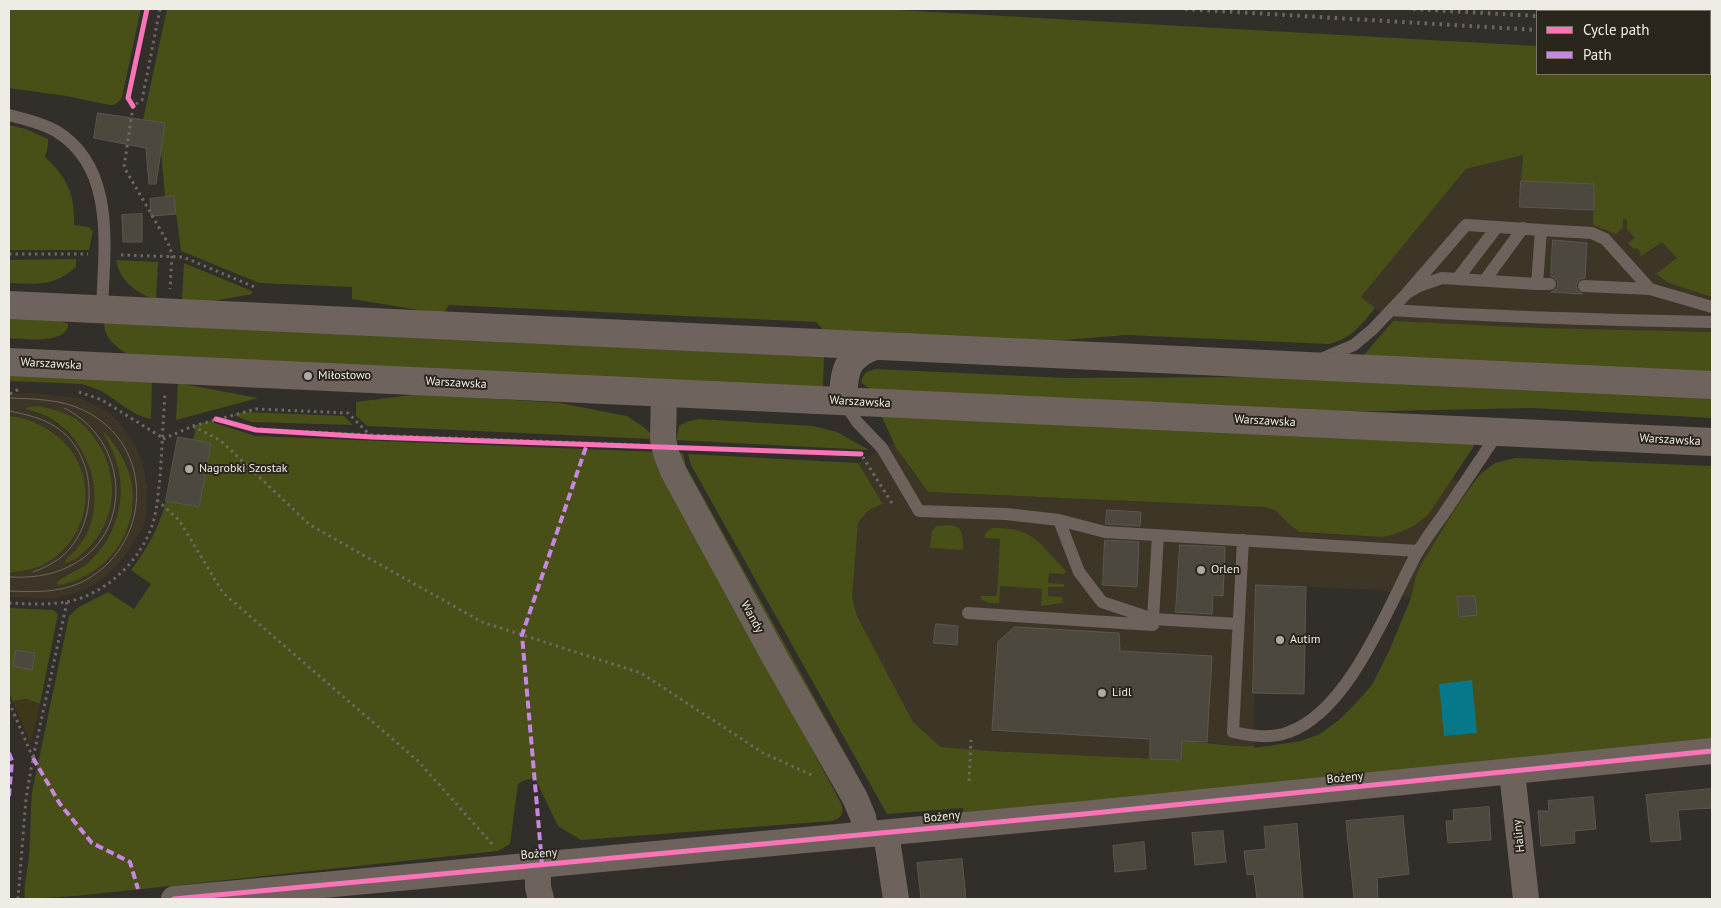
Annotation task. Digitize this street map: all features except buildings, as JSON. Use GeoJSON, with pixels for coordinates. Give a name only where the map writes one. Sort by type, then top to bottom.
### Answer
{"type":"FeatureCollection","features":[{"type":"Feature","properties":{"kind":"main road"},"geometry":{"type":"LineString","coordinates":[[9,305],[1712,385]]}},
{"type":"Feature","properties":{"kind":"main road"},"geometry":{"type":"LineString","coordinates":[[843,401],[845,375],[849,364],[857,354],[875,346]]}},
{"type":"Feature","properties":{"kind":"main road","name":"Warszawska"},"geometry":{"type":"LineString","coordinates":[[9,362],[1712,442]]}},
{"type":"Feature","properties":{"kind":"street","name":"Wandy"},"geometry":{"type":"LineString","coordinates":[[664,392],[663,439],[673,471],[775,658],[856,798],[864,817],[876,834],[896,899]]}},
{"type":"Feature","properties":{"kind":"street","name":"Bożeny"},"geometry":{"type":"LineString","coordinates":[[174,899],[876,834],[1712,751]]}},
{"type":"Feature","properties":{"kind":"street","name":"Haliny"},"geometry":{"type":"LineString","coordinates":[[1512,772],[1526,899]]}},
{"type":"Feature","properties":{"kind":"street"},"geometry":{"type":"LineString","coordinates":[[538,864],[538,887],[541,899]]}},
{"type":"Feature","properties":{"kind":"lane"},"geometry":{"type":"LineString","coordinates":[[9,115],[54,130],[70,141],[90,168],[100,193],[103,214],[102,310]]}},
{"type":"Feature","properties":{"kind":"lane"},"geometry":{"type":"LineString","coordinates":[[1291,366],[1327,357],[1354,345],[1373,329],[1407,293],[1466,225],[1592,234],[1606,239],[1650,289]]}},
{"type":"Feature","properties":{"kind":"lane"},"geometry":{"type":"LineString","coordinates":[[1458,278],[1497,227]]}},
{"type":"Feature","properties":{"kind":"lane"},"geometry":{"type":"LineString","coordinates":[[1485,280],[1523,228]]}},
{"type":"Feature","properties":{"kind":"lane"},"geometry":{"type":"LineString","coordinates":[[1536,284],[1541,230]]}},
{"type":"Feature","properties":{"kind":"lane"},"geometry":{"type":"LineString","coordinates":[[1407,293],[1419,286],[1442,278],[1550,284]]}},
{"type":"Feature","properties":{"kind":"lane"},"geometry":{"type":"LineString","coordinates":[[1584,286],[1650,289],[1712,307]]}},
{"type":"Feature","properties":{"kind":"lane"},"geometry":{"type":"LineString","coordinates":[[1391,310],[1586,320],[1712,322]]}},
{"type":"Feature","properties":{"kind":"lane"},"geometry":{"type":"LineString","coordinates":[[843,401],[850,414],[882,448],[919,511],[1006,514],[1059,520],[1105,532],[1418,551]]}},
{"type":"Feature","properties":{"kind":"lane"},"geometry":{"type":"LineString","coordinates":[[1244,540],[1233,732],[1254,737],[1289,732],[1315,717],[1330,702],[1361,660],[1418,551],[1494,439],[1502,434],[1514,432]]}},
{"type":"Feature","properties":{"kind":"lane"},"geometry":{"type":"LineString","coordinates":[[1059,520],[1079,572],[1102,602],[1153,619],[1238,624]]}},
{"type":"Feature","properties":{"kind":"lane"},"geometry":{"type":"LineString","coordinates":[[968,613],[1153,625],[1158,535]]}},
{"type":"Feature","properties":{"kind":"path"},"geometry":{"type":"LineString","coordinates":[[133,106],[142,100],[160,9]]}},
{"type":"Feature","properties":{"kind":"path"},"geometry":{"type":"LineString","coordinates":[[128,98],[133,106],[124,167],[168,243],[172,256],[169,295]]}},
{"type":"Feature","properties":{"kind":"path"},"geometry":{"type":"LineString","coordinates":[[9,254],[183,257],[257,288]]}},
{"type":"Feature","properties":{"kind":"path"},"geometry":{"type":"LineString","coordinates":[[9,603],[40,604],[67,602],[91,594],[112,581],[129,564],[144,543],[152,524],[158,500],[164,439],[165,386]]}},
{"type":"Feature","properties":{"kind":"path"},"geometry":{"type":"LineString","coordinates":[[10,394],[20,388],[28,388]]}},
{"type":"Feature","properties":{"kind":"path"},"geometry":{"type":"LineString","coordinates":[[71,390],[102,400],[164,439]]}},
{"type":"Feature","properties":{"kind":"path"},"geometry":{"type":"LineString","coordinates":[[164,439],[193,426],[256,409],[348,413],[371,436]]}},
{"type":"Feature","properties":{"kind":"path"},"geometry":{"type":"LineString","coordinates":[[216,420],[256,430],[861,454]]}},
{"type":"Feature","properties":{"kind":"path"},"geometry":{"type":"LineString","coordinates":[[193,426],[222,441],[310,525],[482,622],[641,673],[763,753],[815,777]]}},
{"type":"Feature","properties":{"kind":"path"},"geometry":{"type":"LineString","coordinates":[[158,500],[179,520],[223,593],[418,761],[498,851]]}},
{"type":"Feature","properties":{"kind":"path"},"geometry":{"type":"LineString","coordinates":[[18,899],[26,798],[67,602]]}},
{"type":"Feature","properties":{"kind":"path"},"geometry":{"type":"LineString","coordinates":[[9,702],[33,758]]}},
{"type":"Feature","properties":{"kind":"path"},"geometry":{"type":"LineString","coordinates":[[969,781],[972,740]]}},
{"type":"Feature","properties":{"kind":"shaded area"},"geometry":{"type":"Polygon","coordinates":[[[1573,152],[1712,250],[1712,332],[1594,330],[1392,322],[1361,297],[1466,169],[1523,154],[1573,152]]]}},
{"type":"Feature","properties":{"kind":"shaded area"},"geometry":{"type":"Polygon","coordinates":[[[32,393],[79,398],[106,410],[121,424],[134,444],[143,464],[147,487],[147,509],[143,528],[124,557],[106,576],[93,585],[53,599],[9,597],[9,572],[29,570],[56,556],[74,536],[38,424],[19,417],[9,416],[9,394],[32,393]],[[39,406],[26,409],[50,418],[66,431],[80,447],[91,467],[96,488],[94,510],[89,530],[74,552],[97,539],[107,521],[112,498],[63,413],[39,406]],[[104,434],[118,465],[120,501],[116,520],[101,550],[88,563],[63,576],[58,584],[67,584],[83,577],[112,554],[122,540],[130,523],[131,481],[126,461],[115,443],[104,434]]]}},
{"type":"Feature","properties":{"kind":"shaded area"},"geometry":{"type":"Polygon","coordinates":[[[894,444],[910,469],[929,492],[1265,507],[1276,511],[1300,532],[1319,534],[1382,537],[1393,535],[1412,527],[1428,515],[1452,478],[1469,489],[1424,559],[1415,579],[1411,598],[1381,590],[1256,585],[1254,746],[1239,747],[1207,742],[1182,741],[1181,760],[970,750],[941,747],[913,722],[857,616],[852,597],[858,524],[862,514],[883,504],[858,463],[882,448],[894,444]]]}},
{"type":"Feature","properties":{"kind":"green space"},"geometry":{"type":"Polygon","coordinates":[[[9,9],[141,9],[120,101],[110,105],[66,96],[9,88],[9,9]]]}},
{"type":"Feature","properties":{"kind":"green space"},"geometry":{"type":"Polygon","coordinates":[[[167,9],[880,9],[1536,46],[1536,75],[1711,75],[1712,56],[1712,297],[1669,283],[1656,274],[1677,258],[1662,242],[1641,256],[1637,248],[1634,249],[1628,243],[1635,238],[1627,229],[1627,220],[1623,219],[1623,227],[1616,234],[1593,225],[1594,184],[1521,181],[1523,155],[1466,169],[1361,297],[1375,308],[1350,335],[1329,344],[1127,335],[1051,341],[825,332],[816,322],[449,305],[443,314],[352,299],[352,287],[259,283],[181,251],[174,197],[165,197],[161,150],[143,120],[167,9]]]}},
{"type":"Feature","properties":{"kind":"green space"},"geometry":{"type":"Polygon","coordinates":[[[1518,9],[1712,9],[1712,20],[1711,10],[1518,9]]]}},
{"type":"Feature","properties":{"kind":"green space"},"geometry":{"type":"Polygon","coordinates":[[[9,125],[26,129],[48,139],[45,157],[65,180],[73,205],[74,225],[89,227],[93,231],[89,250],[9,250],[9,125]]]}},
{"type":"Feature","properties":{"kind":"green space"},"geometry":{"type":"Polygon","coordinates":[[[76,259],[76,267],[52,281],[36,284],[9,283],[9,260],[76,259]]]}},
{"type":"Feature","properties":{"kind":"green space"},"geometry":{"type":"Polygon","coordinates":[[[116,260],[158,262],[156,300],[142,294],[125,280],[116,260]]]}},
{"type":"Feature","properties":{"kind":"green space"},"geometry":{"type":"Polygon","coordinates":[[[184,263],[252,291],[252,294],[208,302],[182,301],[184,263]]]}},
{"type":"Feature","properties":{"kind":"green space"},"geometry":{"type":"Polygon","coordinates":[[[9,318],[60,320],[68,324],[68,327],[58,336],[51,338],[9,338],[9,318]]]}},
{"type":"Feature","properties":{"kind":"green space"},"geometry":{"type":"Polygon","coordinates":[[[1393,321],[1538,328],[1712,332],[1712,374],[1363,356],[1393,321]]]}},
{"type":"Feature","properties":{"kind":"green space"},"geometry":{"type":"Polygon","coordinates":[[[104,323],[824,357],[823,387],[128,355],[115,345],[106,334],[104,323]]]}},
{"type":"Feature","properties":{"kind":"green space"},"geometry":{"type":"Polygon","coordinates":[[[875,369],[1066,378],[1259,377],[1712,398],[1712,418],[1532,408],[1338,412],[870,389],[861,380],[866,372],[875,369]]]}},
{"type":"Feature","properties":{"kind":"green space"},"geometry":{"type":"Polygon","coordinates":[[[9,374],[152,382],[151,419],[131,411],[101,391],[82,384],[9,381],[9,374]]]}},
{"type":"Feature","properties":{"kind":"green space"},"geometry":{"type":"Polygon","coordinates":[[[178,383],[258,398],[176,420],[178,383]]]}},
{"type":"Feature","properties":{"kind":"green space"},"geometry":{"type":"Polygon","coordinates":[[[420,394],[560,403],[627,416],[645,428],[650,433],[651,439],[367,426],[356,416],[356,402],[420,394]]]}},
{"type":"Feature","properties":{"kind":"green space"},"geometry":{"type":"Polygon","coordinates":[[[39,406],[67,414],[81,423],[93,436],[102,451],[109,467],[112,483],[112,500],[108,517],[101,532],[82,554],[65,563],[82,542],[89,529],[95,498],[93,482],[83,452],[74,439],[50,418],[25,409],[39,406]]]}},
{"type":"Feature","properties":{"kind":"green space"},"geometry":{"type":"Polygon","coordinates":[[[244,412],[344,416],[353,425],[251,422],[233,415],[244,412]]]}},
{"type":"Feature","properties":{"kind":"green space"},"geometry":{"type":"Polygon","coordinates":[[[881,415],[1473,444],[1474,446],[1428,515],[1412,527],[1393,535],[1382,537],[1300,532],[1276,511],[1265,507],[928,492],[896,448],[881,415]]]}},
{"type":"Feature","properties":{"kind":"green space"},"geometry":{"type":"Polygon","coordinates":[[[9,416],[23,418],[36,423],[63,441],[76,458],[83,477],[86,496],[83,516],[75,535],[61,552],[39,567],[9,573],[9,416]]]}},
{"type":"Feature","properties":{"kind":"green space"},"geometry":{"type":"Polygon","coordinates":[[[698,419],[813,426],[837,432],[869,450],[676,440],[679,426],[698,419]]]}},
{"type":"Feature","properties":{"kind":"green space"},"geometry":{"type":"Polygon","coordinates":[[[209,421],[255,436],[659,452],[776,683],[841,803],[843,809],[841,815],[838,819],[832,821],[581,840],[558,826],[535,778],[518,784],[510,844],[498,851],[76,896],[25,899],[25,883],[30,848],[32,792],[69,616],[79,607],[108,592],[134,609],[151,584],[131,570],[143,554],[152,537],[166,501],[199,507],[211,444],[193,440],[195,431],[193,426],[209,421]]]}},
{"type":"Feature","properties":{"kind":"green space"},"geometry":{"type":"Polygon","coordinates":[[[103,432],[117,448],[127,467],[132,486],[132,506],[129,525],[120,544],[107,560],[90,573],[71,582],[58,585],[57,582],[86,564],[99,551],[113,529],[117,516],[121,490],[120,477],[114,456],[103,432]]]}},
{"type":"Feature","properties":{"kind":"green space"},"geometry":{"type":"Polygon","coordinates":[[[674,453],[683,453],[686,466],[860,780],[855,782],[674,453]]]}},
{"type":"Feature","properties":{"kind":"green space"},"geometry":{"type":"Polygon","coordinates":[[[688,454],[858,463],[883,504],[868,511],[858,524],[852,597],[857,616],[913,722],[941,747],[1181,760],[1182,741],[1254,746],[1254,748],[1301,741],[1320,734],[1340,719],[1372,685],[1389,651],[1411,598],[1420,566],[1457,506],[1477,478],[1495,463],[1515,458],[1712,466],[1712,738],[963,815],[963,808],[887,814],[691,465],[688,454]]]}},
{"type":"Feature","properties":{"kind":"green space"},"geometry":{"type":"Polygon","coordinates":[[[950,525],[959,528],[963,536],[963,550],[930,548],[932,531],[936,526],[950,525]]]}},
{"type":"Feature","properties":{"kind":"green space"},"geometry":{"type":"Polygon","coordinates":[[[992,528],[1006,528],[1026,533],[1048,551],[1066,572],[1064,574],[1049,573],[1048,583],[1064,584],[1064,587],[1048,587],[1048,596],[1062,597],[1062,603],[1041,606],[1042,589],[1000,586],[999,603],[989,603],[981,599],[980,596],[997,596],[1000,539],[984,538],[986,532],[992,528]]]}},
{"type":"Feature","properties":{"kind":"green space"},"geometry":{"type":"Polygon","coordinates":[[[9,608],[53,610],[58,614],[40,704],[26,699],[12,701],[9,692],[9,608]]]}},
{"type":"Feature","properties":{"kind":"sand"},"geometry":{"type":"Polygon","coordinates":[[[26,699],[40,704],[31,743],[12,701],[26,699]]]}},
{"type":"Feature","properties":{"kind":"water"},"geometry":{"type":"Polygon","coordinates":[[[1472,680],[1477,733],[1444,736],[1439,684],[1472,680]]]}},
{"type":"Feature","properties":{"kind":"tram line"},"geometry":{"type":"LineString","coordinates":[[9,398],[47,400],[74,406],[107,426],[124,447],[134,471],[137,497],[132,523],[121,547],[104,567],[80,583],[63,589],[36,592],[9,591]]}},
{"type":"Feature","properties":{"kind":"tram line"},"geometry":{"type":"LineString","coordinates":[[9,577],[39,576],[68,567],[90,552],[105,533],[114,511],[116,487],[112,463],[102,441],[86,422],[64,408]]}},
{"type":"Feature","properties":{"kind":"tram line"},"geometry":{"type":"LineString","coordinates":[[9,411],[45,421],[69,438],[79,452],[89,484],[89,501],[80,533],[71,547],[59,559],[33,572]]}},
{"type":"Feature","properties":{"kind":"railway"},"geometry":{"type":"LineString","coordinates":[[1185,9],[1536,30]]}},
{"type":"Feature","properties":{"kind":"railway"},"geometry":{"type":"LineString","coordinates":[[1413,9],[1536,16]]}},
{"type":"Feature","properties":{"kind":"marked path"},"geometry":{"type":"LineString","coordinates":[[542,864],[522,635],[587,444]]}},
{"type":"Feature","properties":{"kind":"marked path"},"geometry":{"type":"LineString","coordinates":[[9,753],[12,761],[9,796]]}},
{"type":"Feature","properties":{"kind":"marked path"},"geometry":{"type":"LineString","coordinates":[[33,758],[60,804],[92,843],[130,862],[138,889]]}},
{"type":"Feature","properties":{"kind":"cycle path"},"geometry":{"type":"LineString","coordinates":[[133,106],[128,98],[147,9]]}},
{"type":"Feature","properties":{"kind":"cycle path"},"geometry":{"type":"LineString","coordinates":[[216,419],[256,430],[372,437],[861,454]]}},
{"type":"Feature","properties":{"kind":"cycle path"},"geometry":{"type":"LineString","coordinates":[[174,899],[1084,814],[1712,751]]}},
{"type":"Feature","properties":{"kind":"place","name":"Miłostowo"},"geometry":{"type":"Point","coordinates":[308,376]}},
{"type":"Feature","properties":{"kind":"place","name":"Nagrobki Szostak"},"geometry":{"type":"Point","coordinates":[189,469]}},
{"type":"Feature","properties":{"kind":"place","name":"Orlen"},"geometry":{"type":"Point","coordinates":[1201,570]}},
{"type":"Feature","properties":{"kind":"place","name":"Autim"},"geometry":{"type":"Point","coordinates":[1280,640]}},
{"type":"Feature","properties":{"kind":"place","name":"Lidl"},"geometry":{"type":"Point","coordinates":[1102,693]}}]}
